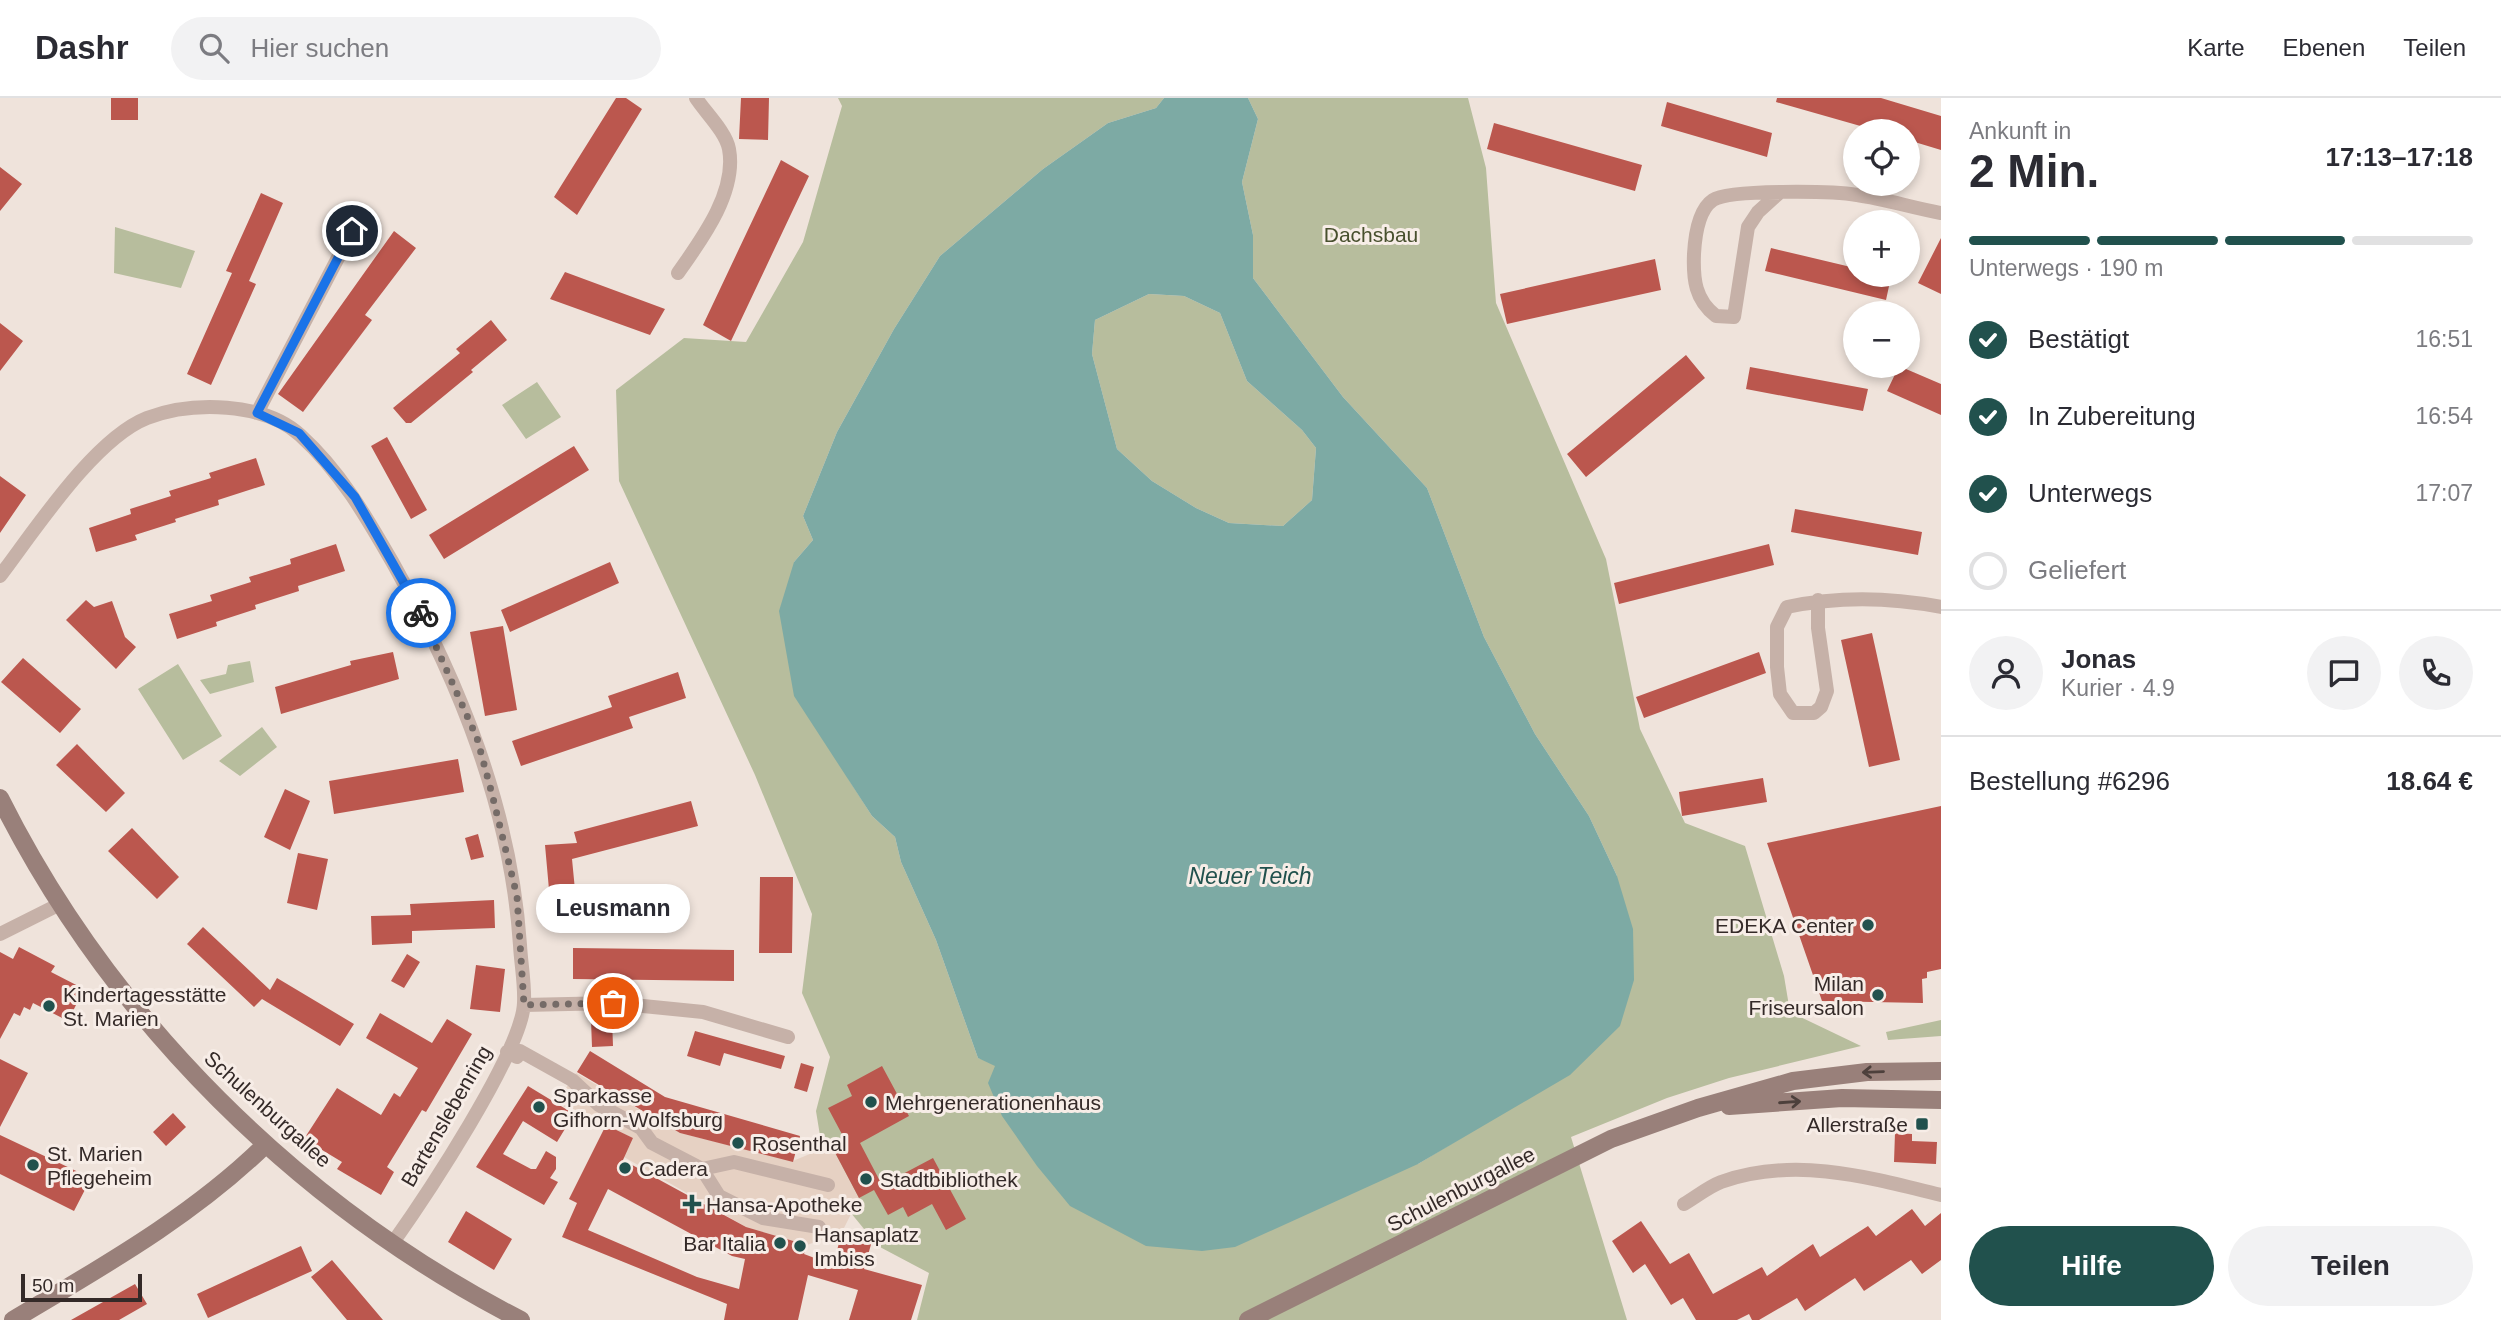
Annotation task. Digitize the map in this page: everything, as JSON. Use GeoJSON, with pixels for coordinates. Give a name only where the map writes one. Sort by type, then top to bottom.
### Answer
{"type":"FeatureCollection","features":[{"type":"Feature","properties":{"kind":"street"},"geometry":{"type":"LineString","coordinates":[[678,273],[699,243],[730,180],[729,146],[696,98]]}},
{"type":"Feature","properties":{"kind":"street"},"geometry":{"type":"LineString","coordinates":[[1779,193],[1758,212],[1748,227],[1734,317],[1716,316],[1696,294],[1694,255],[1698,226],[1704,211],[1711,201],[1723,194],[1779,193],[1855,194],[1941,213]]}},
{"type":"Feature","properties":{"kind":"street"},"geometry":{"type":"LineString","coordinates":[[257,413],[352,231]]}},
{"type":"Feature","properties":{"kind":"street","name":"Bartenslebenring"},"geometry":{"type":"LineString","coordinates":[[0,576],[87,465],[125,430],[149,418],[189,409],[225,407],[257,413],[299,433],[355,497],[427,626],[477,738],[517,896],[524,1005],[491,1086],[393,1244]]}},
{"type":"Feature","properties":{"kind":"street"},"geometry":{"type":"LineString","coordinates":[[1818,600],[1818,628],[1827,691],[1821,707],[1814,713],[1793,713],[1780,694],[1777,627],[1787,607],[1818,600],[1908,600],[1941,607]]}},
{"type":"Feature","properties":{"kind":"street","name":"Schulenburgallee"},"geometry":{"type":"LineString","coordinates":[[0,798],[60,904],[119,986],[176,1055],[266,1144],[393,1244],[521,1320]]}},
{"type":"Feature","properties":{"kind":"street"},"geometry":{"type":"LineString","coordinates":[[0,934],[60,904]]}},
{"type":"Feature","properties":{"kind":"street"},"geometry":{"type":"LineString","coordinates":[[524,1005],[613,1003],[703,1012],[788,1037]]}},
{"type":"Feature","properties":{"kind":"street"},"geometry":{"type":"LineString","coordinates":[[507,1052],[517,1057],[520,1051],[572,1080],[599,1105],[641,1128],[652,1143],[702,1170],[719,1196],[763,1218],[819,1227]]}},
{"type":"Feature","properties":{"kind":"street","name":"Schulenburgallee"},"geometry":{"type":"LineString","coordinates":[[1248,1320],[1611,1139],[1698,1108],[1793,1080],[1867,1072],[1941,1071]]}},
{"type":"Feature","properties":{"kind":"street","name":"Schulenburgallee"},"geometry":{"type":"LineString","coordinates":[[1698,1108],[1842,1098],[1941,1100]]}},
{"type":"Feature","properties":{"kind":"street"},"geometry":{"type":"LineString","coordinates":[[13,1320],[113,1261],[242,1167],[266,1144]]}},
{"type":"Feature","properties":{"kind":"street"},"geometry":{"type":"LineString","coordinates":[[702,1170],[734,1162],[828,1185]]}},
{"type":"Feature","properties":{"kind":"street"},"geometry":{"type":"LineString","coordinates":[[1684,1204],[1719,1183],[1776,1170],[1839,1172],[1941,1195]]}},
{"type":"Feature","properties":{"kind":"green space","name":"Dachsbau"},"geometry":{"type":"Polygon","coordinates":[[[838,98],[1164,98],[1156,108],[1108,123],[1043,169],[940,256],[894,329],[837,432],[803,516],[813,540],[794,562],[849,780],[872,816],[895,837],[901,862],[936,940],[978,1058],[1418,1164],[1489,1121],[1617,876],[1589,816],[1535,734],[1484,637],[1427,488],[1343,397],[1253,278],[1253,235],[1242,182],[1258,119],[1248,98],[1468,98],[1486,168],[1496,303],[1606,559],[1640,729],[1685,823],[1745,846],[1784,976],[1790,1012],[1861,1046],[1729,1078],[1667,1098],[1571,1137],[1627,1320],[917,1320],[929,1273],[878,1246],[828,1185],[816,1111],[830,1057],[802,993],[812,914],[755,775],[619,481],[616,390],[684,338],[746,342],[803,242],[842,106],[838,98]]]}},
{"type":"Feature","properties":{"kind":"green space"},"geometry":{"type":"Polygon","coordinates":[[[115,227],[195,251],[181,288],[114,273],[115,227]]]}},
{"type":"Feature","properties":{"kind":"green space"},"geometry":{"type":"Polygon","coordinates":[[[1149,294],[1184,296],[1220,313],[1247,381],[1302,430],[1316,448],[1312,500],[1283,526],[1229,523],[1196,508],[1152,481],[1117,449],[1092,354],[1095,320],[1149,294]]]}},
{"type":"Feature","properties":{"kind":"green space"},"geometry":{"type":"Polygon","coordinates":[[[537,382],[561,417],[526,439],[502,405],[537,382]]]}},
{"type":"Feature","properties":{"kind":"green space"},"geometry":{"type":"Polygon","coordinates":[[[250,661],[254,682],[210,694],[200,680],[226,674],[228,665],[250,661]]]}},
{"type":"Feature","properties":{"kind":"green space"},"geometry":{"type":"Polygon","coordinates":[[[178,664],[222,736],[183,760],[138,689],[178,664]]]}},
{"type":"Feature","properties":{"kind":"green space"},"geometry":{"type":"Polygon","coordinates":[[[262,727],[277,747],[240,776],[219,761],[262,727]]]}},
{"type":"Feature","properties":{"kind":"green space"},"geometry":{"type":"Polygon","coordinates":[[[1941,1020],[1941,1036],[1888,1040],[1886,1032],[1941,1020]]]}},
{"type":"Feature","properties":{"kind":"shaded area"},"geometry":{"type":"Polygon","coordinates":[[[576,1073],[680,1133],[793,1161],[831,1145],[859,1198],[842,1232],[807,1245],[746,1227],[624,1157],[633,1138],[556,1103],[576,1073]]]}},
{"type":"Feature","properties":{"kind":"water","name":"Neuer Teich"},"geometry":{"type":"Polygon","coordinates":[[[1164,98],[1248,98],[1258,119],[1242,182],[1253,235],[1253,278],[1343,397],[1427,488],[1484,637],[1535,734],[1589,816],[1617,876],[1633,929],[1634,980],[1620,1026],[1570,1075],[1418,1164],[1235,1247],[1202,1251],[1146,1246],[1070,1206],[1037,1166],[1002,1116],[988,1083],[995,1066],[978,1058],[936,940],[901,862],[895,837],[872,816],[794,696],[779,611],[794,562],[813,540],[803,516],[837,432],[894,329],[940,256],[1043,169],[1108,123],[1156,108],[1164,98]],[[1149,294],[1095,320],[1092,354],[1117,449],[1152,481],[1196,508],[1229,523],[1283,526],[1312,500],[1316,448],[1302,430],[1247,381],[1220,313],[1184,296],[1149,294]]]}},
{"type":"Feature","properties":{"kind":"building"},"geometry":{"type":"Polygon","coordinates":[[[111,98],[138,98],[138,120],[111,120],[111,98]]]}},
{"type":"Feature","properties":{"kind":"building"},"geometry":{"type":"Polygon","coordinates":[[[616,98],[626,98],[642,109],[577,215],[554,197],[616,98]]]}},
{"type":"Feature","properties":{"kind":"building"},"geometry":{"type":"Polygon","coordinates":[[[741,98],[769,98],[768,140],[739,139],[741,98]]]}},
{"type":"Feature","properties":{"kind":"building"},"geometry":{"type":"Polygon","coordinates":[[[1777,98],[1881,98],[1941,116],[1941,150],[1920,144],[1920,119],[1843,121],[1776,102],[1777,98]]]}},
{"type":"Feature","properties":{"kind":"building"},"geometry":{"type":"Polygon","coordinates":[[[1667,102],[1772,133],[1767,157],[1661,126],[1667,102]]]}},
{"type":"Feature","properties":{"kind":"building"},"geometry":{"type":"Polygon","coordinates":[[[1494,123],[1642,165],[1635,191],[1487,149],[1494,123]]]}},
{"type":"Feature","properties":{"kind":"building"},"geometry":{"type":"Polygon","coordinates":[[[781,160],[809,176],[731,341],[703,325],[781,160]]]}},
{"type":"Feature","properties":{"kind":"building"},"geometry":{"type":"Polygon","coordinates":[[[0,167],[22,184],[0,211],[0,167]]]}},
{"type":"Feature","properties":{"kind":"building"},"geometry":{"type":"Polygon","coordinates":[[[261,193],[283,203],[249,281],[256,284],[211,385],[187,374],[232,273],[226,271],[261,193]]]}},
{"type":"Feature","properties":{"kind":"building"},"geometry":{"type":"Polygon","coordinates":[[[394,231],[416,248],[365,315],[372,320],[303,412],[278,394],[394,231]]]}},
{"type":"Feature","properties":{"kind":"building"},"geometry":{"type":"Polygon","coordinates":[[[1941,238],[1941,294],[1920,284],[1941,238]]]}},
{"type":"Feature","properties":{"kind":"building"},"geometry":{"type":"Polygon","coordinates":[[[1771,248],[1843,265],[1843,287],[1889,287],[1886,300],[1765,271],[1771,248]]]}},
{"type":"Feature","properties":{"kind":"building"},"geometry":{"type":"Polygon","coordinates":[[[1655,259],[1661,290],[1507,324],[1500,294],[1655,259]]]}},
{"type":"Feature","properties":{"kind":"building"},"geometry":{"type":"Polygon","coordinates":[[[565,272],[665,309],[650,335],[550,299],[565,272]]]}},
{"type":"Feature","properties":{"kind":"building"},"geometry":{"type":"Polygon","coordinates":[[[491,320],[507,340],[411,423],[406,423],[393,408],[460,353],[456,349],[491,320]]]}},
{"type":"Feature","properties":{"kind":"building"},"geometry":{"type":"Polygon","coordinates":[[[0,323],[23,341],[0,371],[0,323]]]}},
{"type":"Feature","properties":{"kind":"building"},"geometry":{"type":"Polygon","coordinates":[[[1686,355],[1705,378],[1586,477],[1567,454],[1686,355]]]}},
{"type":"Feature","properties":{"kind":"building"},"geometry":{"type":"Polygon","coordinates":[[[1750,367],[1868,389],[1863,411],[1746,389],[1750,367]]]}},
{"type":"Feature","properties":{"kind":"building"},"geometry":{"type":"Polygon","coordinates":[[[1920,375],[1941,384],[1941,415],[1887,391],[1893,378],[1920,378],[1920,375]]]}},
{"type":"Feature","properties":{"kind":"building"},"geometry":{"type":"Polygon","coordinates":[[[387,437],[427,510],[411,519],[371,446],[387,437]]]}},
{"type":"Feature","properties":{"kind":"building"},"geometry":{"type":"Polygon","coordinates":[[[574,446],[589,470],[444,559],[429,535],[574,446]]]}},
{"type":"Feature","properties":{"kind":"building"},"geometry":{"type":"Polygon","coordinates":[[[256,458],[265,485],[218,500],[219,505],[135,535],[137,540],[96,552],[89,528],[131,514],[130,509],[171,496],[169,491],[211,478],[209,473],[256,458]]]}},
{"type":"Feature","properties":{"kind":"building"},"geometry":{"type":"Polygon","coordinates":[[[0,476],[26,495],[0,533],[0,476]]]}},
{"type":"Feature","properties":{"kind":"building"},"geometry":{"type":"Polygon","coordinates":[[[1795,509],[1922,532],[1918,555],[1791,532],[1795,509]]]}},
{"type":"Feature","properties":{"kind":"building"},"geometry":{"type":"Polygon","coordinates":[[[336,544],[345,571],[298,586],[299,591],[255,605],[256,609],[216,622],[217,626],[177,639],[169,614],[212,601],[210,595],[251,582],[249,577],[291,564],[290,559],[336,544]]]}},
{"type":"Feature","properties":{"kind":"building"},"geometry":{"type":"Polygon","coordinates":[[[1769,544],[1774,565],[1619,604],[1614,583],[1769,544]]]}},
{"type":"Feature","properties":{"kind":"building"},"geometry":{"type":"Polygon","coordinates":[[[610,562],[619,583],[510,632],[501,610],[610,562]]]}},
{"type":"Feature","properties":{"kind":"building"},"geometry":{"type":"Polygon","coordinates":[[[86,600],[94,607],[112,601],[125,637],[136,647],[116,669],[66,620],[86,600]]]}},
{"type":"Feature","properties":{"kind":"building"},"geometry":{"type":"Polygon","coordinates":[[[503,626],[517,710],[485,716],[470,632],[503,626]]]}},
{"type":"Feature","properties":{"kind":"building"},"geometry":{"type":"Polygon","coordinates":[[[1872,633],[1900,760],[1869,767],[1841,640],[1872,633]]]}},
{"type":"Feature","properties":{"kind":"building"},"geometry":{"type":"Polygon","coordinates":[[[393,652],[399,679],[281,714],[275,687],[351,665],[350,661],[393,652]]]}},
{"type":"Feature","properties":{"kind":"building"},"geometry":{"type":"Polygon","coordinates":[[[1759,652],[1766,673],[1644,718],[1636,697],[1759,652]]]}},
{"type":"Feature","properties":{"kind":"building"},"geometry":{"type":"Polygon","coordinates":[[[23,658],[81,709],[60,733],[1,682],[23,658]]]}},
{"type":"Feature","properties":{"kind":"building"},"geometry":{"type":"Polygon","coordinates":[[[678,672],[686,698],[629,717],[633,728],[521,766],[512,741],[612,707],[608,696],[678,672]]]}},
{"type":"Feature","properties":{"kind":"building"},"geometry":{"type":"Polygon","coordinates":[[[77,744],[125,793],[106,812],[56,765],[77,744]]]}},
{"type":"Feature","properties":{"kind":"building"},"geometry":{"type":"Polygon","coordinates":[[[458,759],[464,792],[334,814],[329,781],[458,759]]]}},
{"type":"Feature","properties":{"kind":"building"},"geometry":{"type":"Polygon","coordinates":[[[1763,778],[1767,802],[1682,816],[1679,792],[1763,778]]]}},
{"type":"Feature","properties":{"kind":"building"},"geometry":{"type":"Polygon","coordinates":[[[285,789],[310,801],[290,850],[264,837],[285,789]]]}},
{"type":"Feature","properties":{"kind":"building"},"geometry":{"type":"Polygon","coordinates":[[[691,801],[698,826],[572,859],[578,921],[552,923],[545,845],[577,843],[574,832],[691,801]]]}},
{"type":"Feature","properties":{"kind":"building","name":"EDEKA Center"},"geometry":{"type":"Polygon","coordinates":[[[1941,806],[1941,969],[1927,972],[1927,978],[1922,979],[1923,1003],[1822,1001],[1767,843],[1941,806]]]}},
{"type":"Feature","properties":{"kind":"building"},"geometry":{"type":"Polygon","coordinates":[[[132,828],[179,877],[157,899],[108,851],[132,828]]]}},
{"type":"Feature","properties":{"kind":"building"},"geometry":{"type":"Polygon","coordinates":[[[478,834],[484,857],[471,860],[465,838],[478,834]]]}},
{"type":"Feature","properties":{"kind":"building"},"geometry":{"type":"Polygon","coordinates":[[[298,853],[328,859],[317,910],[287,903],[298,853]]]}},
{"type":"Feature","properties":{"kind":"building"},"geometry":{"type":"Polygon","coordinates":[[[760,877],[793,877],[792,953],[759,953],[760,877]]]}},
{"type":"Feature","properties":{"kind":"building"},"geometry":{"type":"Polygon","coordinates":[[[494,900],[495,928],[412,931],[412,943],[372,945],[371,916],[411,915],[410,904],[494,900]]]}},
{"type":"Feature","properties":{"kind":"building"},"geometry":{"type":"Polygon","coordinates":[[[203,927],[270,990],[277,978],[354,1024],[340,1046],[262,999],[254,1007],[187,944],[203,927]]]}},
{"type":"Feature","properties":{"kind":"building"},"geometry":{"type":"Polygon","coordinates":[[[19,947],[55,966],[51,972],[84,989],[68,1021],[33,1003],[30,1010],[24,1007],[20,1016],[14,1013],[0,1039],[0,952],[13,959],[19,947]]]}},
{"type":"Feature","properties":{"kind":"building"},"geometry":{"type":"Polygon","coordinates":[[[573,948],[734,950],[734,981],[573,979],[573,948]]]}},
{"type":"Feature","properties":{"kind":"building"},"geometry":{"type":"Polygon","coordinates":[[[407,954],[420,962],[404,988],[391,981],[407,954]]]}},
{"type":"Feature","properties":{"kind":"building"},"geometry":{"type":"Polygon","coordinates":[[[476,965],[505,969],[500,1012],[470,1009],[476,965]]]}},
{"type":"Feature","properties":{"kind":"building"},"geometry":{"type":"Polygon","coordinates":[[[380,1013],[432,1043],[447,1019],[472,1034],[426,1112],[422,1110],[387,1167],[394,1172],[381,1195],[337,1169],[342,1162],[304,1139],[337,1088],[381,1115],[394,1093],[400,1097],[418,1068],[366,1038],[380,1013]]]}},
{"type":"Feature","properties":{"kind":"building"},"geometry":{"type":"Polygon","coordinates":[[[612,1019],[613,1046],[592,1047],[591,1020],[612,1019]]]}},
{"type":"Feature","properties":{"kind":"building"},"geometry":{"type":"Polygon","coordinates":[[[695,1031],[785,1056],[781,1069],[724,1053],[720,1066],[687,1056],[695,1031]]]}},
{"type":"Feature","properties":{"kind":"building"},"geometry":{"type":"Polygon","coordinates":[[[590,1051],[665,1097],[800,1136],[793,1162],[680,1133],[577,1072],[590,1051]]]}},
{"type":"Feature","properties":{"kind":"building"},"geometry":{"type":"Polygon","coordinates":[[[0,1059],[28,1073],[0,1127],[0,1059]]]}},
{"type":"Feature","properties":{"kind":"building"},"geometry":{"type":"Polygon","coordinates":[[[801,1063],[814,1067],[807,1092],[794,1088],[801,1063]]]}},
{"type":"Feature","properties":{"kind":"building"},"geometry":{"type":"Polygon","coordinates":[[[882,1066],[909,1116],[860,1143],[882,1185],[933,1158],[966,1219],[946,1230],[932,1204],[908,1217],[903,1207],[888,1215],[874,1190],[859,1198],[831,1145],[844,1138],[828,1108],[852,1096],[847,1085],[882,1066]]]}},
{"type":"Feature","properties":{"kind":"building"},"geometry":{"type":"Polygon","coordinates":[[[528,1086],[574,1114],[557,1142],[523,1121],[503,1154],[531,1169],[536,1169],[546,1151],[556,1157],[556,1169],[550,1178],[558,1182],[544,1205],[476,1167],[528,1086]]]}},
{"type":"Feature","properties":{"kind":"building"},"geometry":{"type":"Polygon","coordinates":[[[173,1113],[186,1127],[166,1146],[153,1132],[173,1113]]]}},
{"type":"Feature","properties":{"kind":"building"},"geometry":{"type":"Polygon","coordinates":[[[606,1125],[633,1138],[623,1160],[746,1227],[807,1245],[804,1254],[833,1265],[842,1232],[872,1241],[864,1269],[922,1285],[911,1320],[849,1320],[858,1290],[808,1275],[798,1320],[724,1320],[727,1304],[562,1237],[577,1203],[569,1199],[606,1125]],[[608,1189],[588,1230],[697,1277],[739,1289],[745,1259],[732,1256],[608,1189]]]}},
{"type":"Feature","properties":{"kind":"building"},"geometry":{"type":"Polygon","coordinates":[[[1895,1133],[1912,1134],[1912,1141],[1937,1142],[1936,1164],[1894,1162],[1895,1133]]]}},
{"type":"Feature","properties":{"kind":"building","name":"St. Marien Pflegeheim"},"geometry":{"type":"Polygon","coordinates":[[[0,1135],[91,1178],[74,1211],[0,1174],[0,1135]]]}},
{"type":"Feature","properties":{"kind":"building"},"geometry":{"type":"Polygon","coordinates":[[[1912,1209],[1925,1226],[1941,1213],[1941,1260],[1922,1274],[1911,1260],[1864,1291],[1855,1278],[1805,1311],[1797,1298],[1759,1320],[1752,1320],[1749,1314],[1737,1320],[1696,1320],[1683,1298],[1671,1305],[1645,1264],[1633,1273],[1612,1241],[1641,1221],[1670,1264],[1689,1253],[1713,1294],[1762,1267],[1767,1276],[1813,1244],[1820,1257],[1868,1226],[1876,1236],[1912,1209]]]}},
{"type":"Feature","properties":{"kind":"building"},"geometry":{"type":"Polygon","coordinates":[[[466,1211],[512,1239],[494,1270],[448,1242],[466,1211]]]}},
{"type":"Feature","properties":{"kind":"building"},"geometry":{"type":"Polygon","coordinates":[[[301,1246],[312,1271],[208,1318],[197,1294],[301,1246]]]}},
{"type":"Feature","properties":{"kind":"building"},"geometry":{"type":"Polygon","coordinates":[[[332,1260],[383,1320],[347,1320],[311,1277],[332,1260]]]}},
{"type":"Feature","properties":{"kind":"building"},"geometry":{"type":"Polygon","coordinates":[[[135,1284],[147,1304],[119,1320],[71,1320],[135,1284]]]}},
{"type":"Feature","properties":{"kind":"way so far"},"geometry":{"type":"LineString","coordinates":[[421,613],[477,738],[492,794],[517,896],[524,1005],[613,1003]]}},
{"type":"Feature","properties":{"kind":"place","name":"EDEKA Center"},"geometry":{"type":"Point","coordinates":[1868,925]}},
{"type":"Feature","properties":{"kind":"place","name":"Milan Friseursalon"},"geometry":{"type":"Point","coordinates":[1878,995]}},
{"type":"Feature","properties":{"kind":"place","name":"Leusmann"},"geometry":{"type":"Point","coordinates":[613,1003]}},
{"type":"Feature","properties":{"kind":"place","name":"Kindertagesstätte St. Marien"},"geometry":{"type":"Point","coordinates":[49,1006]}},
{"type":"Feature","properties":{"kind":"place","name":"Mehrgenerationenhaus"},"geometry":{"type":"Point","coordinates":[871,1102]}},
{"type":"Feature","properties":{"kind":"place","name":"Sparkasse Gifhorn-Wolfsburg"},"geometry":{"type":"Point","coordinates":[539,1107]}},
{"type":"Feature","properties":{"kind":"place","name":"Allerstraße"},"geometry":{"type":"Point","coordinates":[1922,1124]}},
{"type":"Feature","properties":{"kind":"place","name":"Rosenthal"},"geometry":{"type":"Point","coordinates":[738,1143]}},
{"type":"Feature","properties":{"kind":"place","name":"St. Marien Pflegeheim"},"geometry":{"type":"Point","coordinates":[33,1165]}},
{"type":"Feature","properties":{"kind":"place","name":"Cadera"},"geometry":{"type":"Point","coordinates":[625,1168]}},
{"type":"Feature","properties":{"kind":"place","name":"Stadtbibliothek"},"geometry":{"type":"Point","coordinates":[866,1179]}},
{"type":"Feature","properties":{"kind":"place","name":"Hansa-Apotheke"},"geometry":{"type":"Point","coordinates":[692,1204]}},
{"type":"Feature","properties":{"kind":"place","name":"Bar Italia"},"geometry":{"type":"Point","coordinates":[780,1243]}},
{"type":"Feature","properties":{"kind":"place","name":"Hansaplatz Imbiss"},"geometry":{"type":"Point","coordinates":[800,1246]}},
{"type":"Feature","properties":{"kind":"route"},"geometry":{"type":"LineString","coordinates":[[352,231],[257,413],[299,433],[355,497],[421,613]]}}]}
